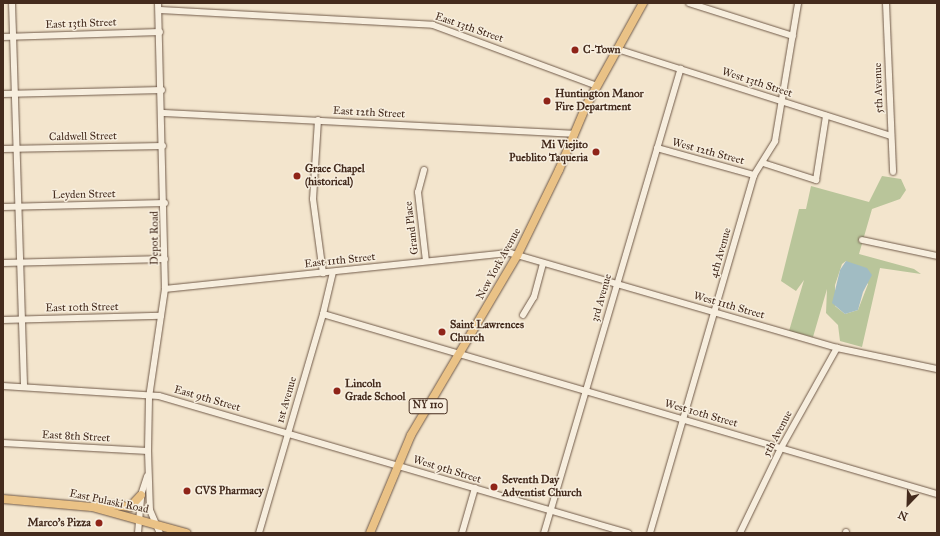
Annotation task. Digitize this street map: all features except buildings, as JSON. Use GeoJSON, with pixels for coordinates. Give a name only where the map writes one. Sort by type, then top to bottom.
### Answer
{"type":"FeatureCollection","features":[{"type":"Feature","properties":{"kind":"main road","name":"New York Avenue"},"geometry":{"type":"LineString","coordinates":[[370,533],[411,435],[517,256],[597,86],[643,3]]}},
{"type":"Feature","properties":{"kind":"main road"},"geometry":{"type":"LineString","coordinates":[[92,507],[98,504],[130,507],[141,495]]}},
{"type":"Feature","properties":{"kind":"main road","name":"East Pulaski Road"},"geometry":{"type":"LineString","coordinates":[[3,499],[92,507],[186,533]]}},
{"type":"Feature","properties":{"kind":"street"},"geometry":{"type":"LineString","coordinates":[[12,3],[24,387]]}},
{"type":"Feature","properties":{"kind":"street","name":"Depot Road"},"geometry":{"type":"LineString","coordinates":[[158,3],[160,10],[165,202],[165,290],[149,394],[148,451],[150,510],[160,533]]}},
{"type":"Feature","properties":{"kind":"street"},"geometry":{"type":"LineString","coordinates":[[689,3],[793,36]]}},
{"type":"Feature","properties":{"kind":"street","name":"4th Avenue"},"geometry":{"type":"LineString","coordinates":[[650,533],[754,175],[773,147],[798,3]]}},
{"type":"Feature","properties":{"kind":"street","name":"5th Avenue"},"geometry":{"type":"LineString","coordinates":[[886,3],[893,172]]}},
{"type":"Feature","properties":{"kind":"street","name":"East 13th Street"},"geometry":{"type":"LineString","coordinates":[[160,10],[433,24],[597,86]]}},
{"type":"Feature","properties":{"kind":"street","name":"East 13th Street"},"geometry":{"type":"LineString","coordinates":[[3,37],[160,32]]}},
{"type":"Feature","properties":{"kind":"street","name":"West 13th Street"},"geometry":{"type":"LineString","coordinates":[[617,49],[891,136]]}},
{"type":"Feature","properties":{"kind":"street","name":"3rd Avenue"},"geometry":{"type":"LineString","coordinates":[[544,533],[681,69]]}},
{"type":"Feature","properties":{"kind":"street"},"geometry":{"type":"LineString","coordinates":[[3,94],[162,90]]}},
{"type":"Feature","properties":{"kind":"street","name":"East 12th Street"},"geometry":{"type":"LineString","coordinates":[[162,113],[574,134]]}},
{"type":"Feature","properties":{"kind":"street"},"geometry":{"type":"LineString","coordinates":[[763,163],[816,180],[826,116]]}},
{"type":"Feature","properties":{"kind":"street"},"geometry":{"type":"LineString","coordinates":[[318,120],[313,199],[323,273]]}},
{"type":"Feature","properties":{"kind":"street","name":"Caldwell Street"},"geometry":{"type":"LineString","coordinates":[[3,150],[163,146]]}},
{"type":"Feature","properties":{"kind":"street","name":"West 12th Street"},"geometry":{"type":"LineString","coordinates":[[657,148],[754,175]]}},
{"type":"Feature","properties":{"kind":"street","name":"Grand Place"},"geometry":{"type":"LineString","coordinates":[[424,170],[418,192],[426,261]]}},
{"type":"Feature","properties":{"kind":"street","name":"Leyden Street"},"geometry":{"type":"LineString","coordinates":[[3,207],[165,202]]}},
{"type":"Feature","properties":{"kind":"street"},"geometry":{"type":"LineString","coordinates":[[862,240],[937,256]]}},
{"type":"Feature","properties":{"kind":"street","name":"East 11th Street"},"geometry":{"type":"LineString","coordinates":[[165,290],[506,253],[517,256]]}},
{"type":"Feature","properties":{"kind":"street","name":"West 11th Street"},"geometry":{"type":"LineString","coordinates":[[517,256],[837,348],[937,369]]}},
{"type":"Feature","properties":{"kind":"street"},"geometry":{"type":"LineString","coordinates":[[3,263],[165,259]]}},
{"type":"Feature","properties":{"kind":"street"},"geometry":{"type":"LineString","coordinates":[[523,315],[534,297],[543,264]]}},
{"type":"Feature","properties":{"kind":"street","name":"1st Avenue"},"geometry":{"type":"LineString","coordinates":[[259,533],[323,314],[333,272]]}},
{"type":"Feature","properties":{"kind":"street"},"geometry":{"type":"LineString","coordinates":[[323,314],[460,354]]}},
{"type":"Feature","properties":{"kind":"street","name":"East 10th Street"},"geometry":{"type":"LineString","coordinates":[[3,320],[161,316]]}},
{"type":"Feature","properties":{"kind":"street","name":"5th Avenue"},"geometry":{"type":"LineString","coordinates":[[740,533],[781,448],[837,348]]}},
{"type":"Feature","properties":{"kind":"street","name":"West 10th Street"},"geometry":{"type":"LineString","coordinates":[[460,354],[937,494]]}},
{"type":"Feature","properties":{"kind":"street","name":"East 9th Street"},"geometry":{"type":"LineString","coordinates":[[3,386],[149,394],[399,466]]}},
{"type":"Feature","properties":{"kind":"street","name":"East 8th Street"},"geometry":{"type":"LineString","coordinates":[[3,443],[148,451]]}},
{"type":"Feature","properties":{"kind":"street","name":"West 9th Street"},"geometry":{"type":"LineString","coordinates":[[399,466],[628,533]]}},
{"type":"Feature","properties":{"kind":"street","name":"Depot Road"},"geometry":{"type":"LineString","coordinates":[[138,533],[141,495],[149,471]]}},
{"type":"Feature","properties":{"kind":"street"},"geometry":{"type":"LineString","coordinates":[[462,533],[475,488]]}},
{"type":"Feature","properties":{"kind":"green space"},"geometry":{"type":"Polygon","coordinates":[[[882,176],[901,179],[906,190],[900,199],[872,209],[859,254],[914,269],[921,274],[880,268],[862,347],[840,341],[838,325],[826,313],[827,289],[813,337],[789,331],[804,280],[796,291],[781,281],[799,209],[806,209],[811,186],[869,202],[882,176]],[[846,261],[842,264],[835,285],[835,306],[845,314],[858,310],[868,284],[846,261]]]}},
{"type":"Feature","properties":{"kind":"water"},"geometry":{"type":"Polygon","coordinates":[[[846,261],[867,268],[872,275],[863,292],[858,310],[845,314],[832,303],[840,270],[846,261]]]}},
{"type":"Feature","properties":{"kind":"place","name":"C-Town"},"geometry":{"type":"Point","coordinates":[575,50]}},
{"type":"Feature","properties":{"kind":"place","name":"Huntington Manor Fire Department"},"geometry":{"type":"Point","coordinates":[547,101]}},
{"type":"Feature","properties":{"kind":"place","name":"Mi Viejito Pueblito Taqueria"},"geometry":{"type":"Point","coordinates":[596,152]}},
{"type":"Feature","properties":{"kind":"place","name":"Grace Chapel (historical)"},"geometry":{"type":"Point","coordinates":[297,176]}},
{"type":"Feature","properties":{"kind":"place","name":"Saint Lawrences Church"},"geometry":{"type":"Point","coordinates":[442,332]}},
{"type":"Feature","properties":{"kind":"place","name":"Lincoln Grade School"},"geometry":{"type":"Point","coordinates":[337,391]}},
{"type":"Feature","properties":{"kind":"place","name":"Seventh Day Adventist Church"},"geometry":{"type":"Point","coordinates":[494,487]}},
{"type":"Feature","properties":{"kind":"place","name":"CVS Pharmacy"},"geometry":{"type":"Point","coordinates":[187,491]}},
{"type":"Feature","properties":{"kind":"place","name":"Marco's Pizza"},"geometry":{"type":"Point","coordinates":[99,523]}}]}
